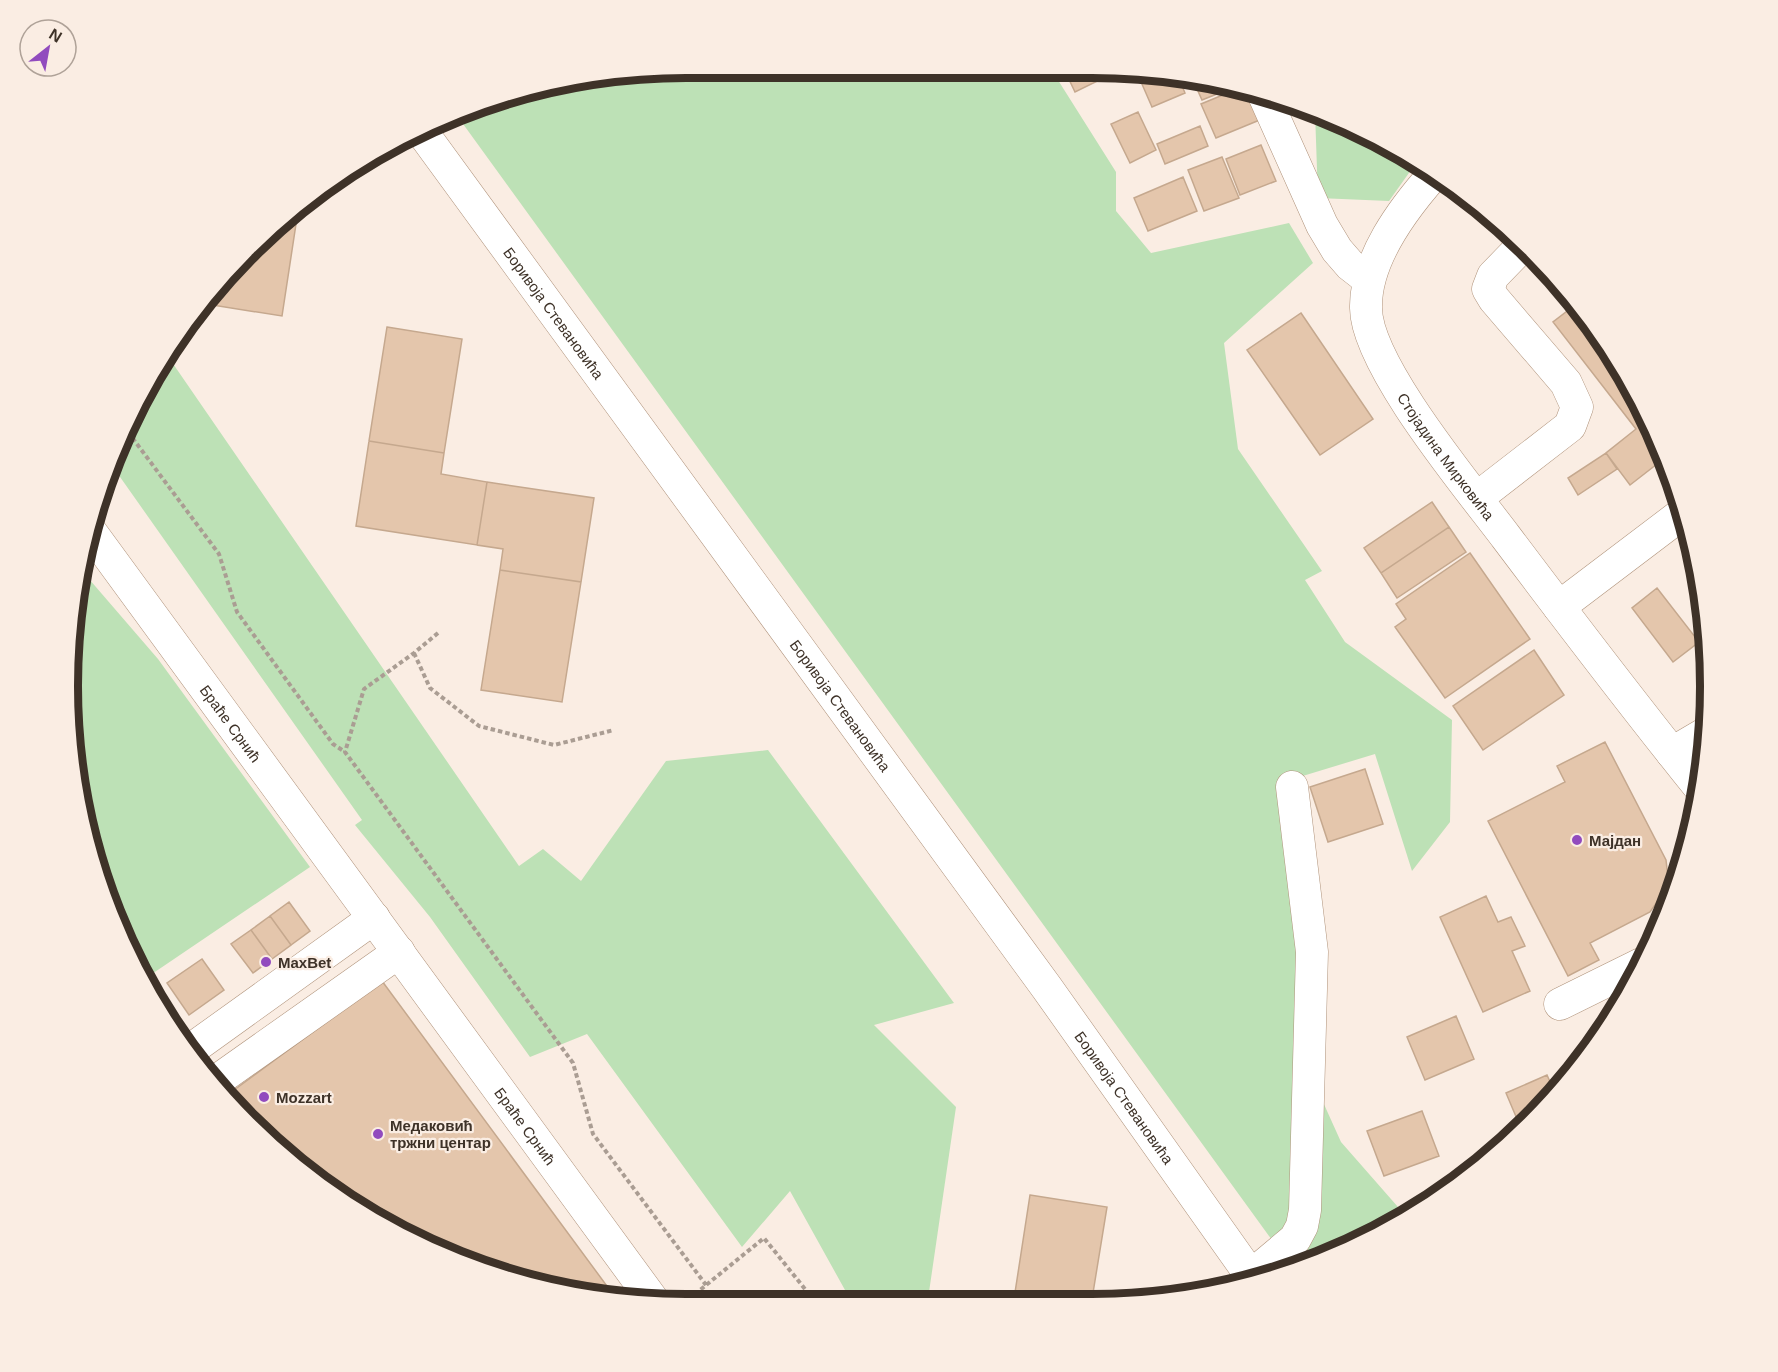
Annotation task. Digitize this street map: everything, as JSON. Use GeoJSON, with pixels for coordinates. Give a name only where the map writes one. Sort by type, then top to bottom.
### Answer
{"type":"FeatureCollection","features":[{"type":"Feature","properties":{"kind":"street"},"geometry":{"type":"LineString","coordinates":[[1268,105],[1322,225],[1336,250],[1368,279],[1389,234],[1430,180]]}},
{"type":"Feature","properties":{"kind":"street","name":"Боривоја Стевановића"},"geometry":{"type":"LineString","coordinates":[[426,137],[1047,988],[1249,1273]]}},
{"type":"Feature","properties":{"kind":"street"},"geometry":{"type":"LineString","coordinates":[[1477,498],[1570,426],[1577,407],[1566,382],[1494,299],[1488,289],[1493,276],[1517,251]]}},
{"type":"Feature","properties":{"kind":"street","name":"Стојадина Мирковића"},"geometry":{"type":"LineString","coordinates":[[1368,279],[1366,309],[1373,342],[1396,386],[1558,607],[1693,779]]}},
{"type":"Feature","properties":{"kind":"street"},"geometry":{"type":"LineString","coordinates":[[1558,607],[1676,518]]}},
{"type":"Feature","properties":{"kind":"street","name":"Браће Срнић"},"geometry":{"type":"LineString","coordinates":[[96,540],[648,1293]]}},
{"type":"Feature","properties":{"kind":"street"},"geometry":{"type":"LineString","coordinates":[[1672,753],[1698,738]]}},
{"type":"Feature","properties":{"kind":"street"},"geometry":{"type":"LineString","coordinates":[[1262,1269],[1295,1239],[1302,1226],[1305,1210],[1312,952],[1292,787]]}},
{"type":"Feature","properties":{"kind":"street"},"geometry":{"type":"LineString","coordinates":[[196,1046],[374,918]]}},
{"type":"Feature","properties":{"kind":"street"},"geometry":{"type":"LineString","coordinates":[[221,1078],[399,952]]}},
{"type":"Feature","properties":{"kind":"street"},"geometry":{"type":"LineString","coordinates":[[1560,1004],[1629,970]]}},
{"type":"Feature","properties":{"kind":"path"},"geometry":{"type":"LineString","coordinates":[[132,437],[219,554],[237,612],[333,744],[345,752],[573,1063],[593,1134],[706,1285]]}},
{"type":"Feature","properties":{"kind":"path"},"geometry":{"type":"LineString","coordinates":[[345,752],[364,689],[438,633]]}},
{"type":"Feature","properties":{"kind":"path"},"geometry":{"type":"LineString","coordinates":[[414,653],[430,688],[479,726],[554,745],[614,730]]}},
{"type":"Feature","properties":{"kind":"path"},"geometry":{"type":"LineString","coordinates":[[695,1294],[764,1238],[809,1294]]}},
{"type":"Feature","properties":{"kind":"green space"},"geometry":{"type":"Polygon","coordinates":[[[1057,78],[1116,172],[1116,211],[1151,253],[1289,223],[1313,263],[1224,343],[1238,449],[1322,571],[1305,580],[1345,642],[1452,720],[1450,822],[1412,871],[1375,754],[1283,782],[1309,1071],[1341,1142],[1401,1210],[1325,1248],[1290,1261],[1269,1236],[461,121],[491,110],[567,90],[646,79],[1057,78]]]}},
{"type":"Feature","properties":{"kind":"green space"},"geometry":{"type":"Polygon","coordinates":[[[1315,120],[1361,141],[1412,169],[1389,201],[1318,198],[1315,120]]]}},
{"type":"Feature","properties":{"kind":"green space"},"geometry":{"type":"Polygon","coordinates":[[[172,362],[519,866],[543,849],[581,881],[666,761],[768,750],[954,1003],[874,1025],[956,1107],[929,1294],[847,1294],[790,1191],[742,1247],[587,1034],[530,1057],[430,917],[355,825],[362,820],[117,472],[141,417],[172,362]]]}},
{"type":"Feature","properties":{"kind":"green space"},"geometry":{"type":"Polygon","coordinates":[[[88,578],[158,659],[310,867],[151,975],[124,919],[110,881],[90,805],[83,765],[79,726],[79,646],[88,578]]]}},
{"type":"Feature","properties":{"kind":"building"},"geometry":{"type":"Polygon","coordinates":[[[1068,78],[1103,78],[1075,92],[1068,78]]]}},
{"type":"Feature","properties":{"kind":"building"},"geometry":{"type":"Polygon","coordinates":[[[1140,80],[1182,85],[1185,93],[1152,107],[1140,80]]]}},
{"type":"Feature","properties":{"kind":"building"},"geometry":{"type":"Polygon","coordinates":[[[1196,87],[1221,92],[1202,100],[1196,87]]]}},
{"type":"Feature","properties":{"kind":"building"},"geometry":{"type":"Polygon","coordinates":[[[1226,94],[1249,99],[1254,101],[1262,119],[1216,138],[1201,104],[1226,94]]]}},
{"type":"Feature","properties":{"kind":"building"},"geometry":{"type":"Polygon","coordinates":[[[1138,112],[1156,150],[1130,163],[1111,124],[1138,112]]]}},
{"type":"Feature","properties":{"kind":"building"},"geometry":{"type":"Polygon","coordinates":[[[1200,126],[1208,146],[1165,164],[1157,144],[1200,126]]]}},
{"type":"Feature","properties":{"kind":"building"},"geometry":{"type":"Polygon","coordinates":[[[1261,145],[1276,181],[1240,195],[1226,159],[1261,145]]]}},
{"type":"Feature","properties":{"kind":"building"},"geometry":{"type":"Polygon","coordinates":[[[1222,157],[1239,198],[1204,211],[1188,170],[1222,157]]]}},
{"type":"Feature","properties":{"kind":"building"},"geometry":{"type":"Polygon","coordinates":[[[1183,177],[1197,211],[1148,231],[1134,198],[1183,177]]]}},
{"type":"Feature","properties":{"kind":"building"},"geometry":{"type":"Polygon","coordinates":[[[297,220],[282,316],[213,305],[256,256],[297,220]]]}},
{"type":"Feature","properties":{"kind":"building"},"geometry":{"type":"Polygon","coordinates":[[[1569,310],[1598,348],[1637,417],[1658,463],[1630,485],[1606,453],[1636,429],[1553,322],[1569,310]]]}},
{"type":"Feature","properties":{"kind":"building"},"geometry":{"type":"Polygon","coordinates":[[[1301,313],[1373,419],[1320,455],[1247,350],[1301,313]]]}},
{"type":"Feature","properties":{"kind":"building"},"geometry":{"type":"Polygon","coordinates":[[[387,327],[462,339],[444,453],[369,441],[387,327]]]}},
{"type":"Feature","properties":{"kind":"building"},"geometry":{"type":"Polygon","coordinates":[[[369,441],[444,453],[441,474],[487,482],[477,545],[356,526],[369,441]]]}},
{"type":"Feature","properties":{"kind":"building"},"geometry":{"type":"Polygon","coordinates":[[[1606,453],[1617,469],[1578,495],[1568,478],[1606,453]]]}},
{"type":"Feature","properties":{"kind":"building"},"geometry":{"type":"Polygon","coordinates":[[[487,482],[594,498],[581,582],[500,570],[503,549],[477,545],[487,482]]]}},
{"type":"Feature","properties":{"kind":"building"},"geometry":{"type":"Polygon","coordinates":[[[1432,502],[1449,527],[1381,573],[1364,548],[1432,502]]]}},
{"type":"Feature","properties":{"kind":"building"},"geometry":{"type":"Polygon","coordinates":[[[1449,527],[1466,552],[1397,598],[1381,573],[1449,527]]]}},
{"type":"Feature","properties":{"kind":"building"},"geometry":{"type":"Polygon","coordinates":[[[1470,553],[1530,639],[1445,698],[1395,627],[1406,619],[1396,604],[1470,553]]]}},
{"type":"Feature","properties":{"kind":"building"},"geometry":{"type":"Polygon","coordinates":[[[500,570],[581,582],[562,702],[481,690],[500,570]]]}},
{"type":"Feature","properties":{"kind":"building"},"geometry":{"type":"Polygon","coordinates":[[[1657,588],[1699,642],[1673,662],[1632,608],[1657,588]]]}},
{"type":"Feature","properties":{"kind":"building"},"geometry":{"type":"Polygon","coordinates":[[[1534,650],[1564,695],[1483,750],[1453,706],[1534,650]]]}},
{"type":"Feature","properties":{"kind":"building","name":"Мајдан"},"geometry":{"type":"Polygon","coordinates":[[[1605,742],[1666,860],[1668,878],[1662,895],[1650,912],[1590,943],[1599,960],[1568,976],[1488,821],[1565,782],[1557,766],[1605,742]]]}},
{"type":"Feature","properties":{"kind":"building"},"geometry":{"type":"Polygon","coordinates":[[[1365,769],[1383,824],[1328,842],[1310,787],[1365,769]]]}},
{"type":"Feature","properties":{"kind":"building"},"geometry":{"type":"Polygon","coordinates":[[[1486,896],[1498,922],[1511,917],[1525,946],[1512,951],[1530,991],[1483,1012],[1440,917],[1486,896]]]}},
{"type":"Feature","properties":{"kind":"building"},"geometry":{"type":"Polygon","coordinates":[[[289,902],[310,931],[291,945],[270,916],[289,902]]]}},
{"type":"Feature","properties":{"kind":"building"},"geometry":{"type":"Polygon","coordinates":[[[270,916],[291,945],[272,959],[251,930],[270,916]]]}},
{"type":"Feature","properties":{"kind":"building"},"geometry":{"type":"Polygon","coordinates":[[[251,930],[272,959],[253,973],[231,944],[251,930]]]}},
{"type":"Feature","properties":{"kind":"building"},"geometry":{"type":"Polygon","coordinates":[[[202,959],[224,990],[189,1015],[167,983],[202,959]]]}},
{"type":"Feature","properties":{"kind":"building","name":"Медаковић тржни центар"},"geometry":{"type":"Polygon","coordinates":[[[382,981],[609,1289],[567,1282],[491,1262],[453,1248],[382,1213],[348,1192],[285,1143],[233,1091],[382,981]]]}},
{"type":"Feature","properties":{"kind":"building"},"geometry":{"type":"Polygon","coordinates":[[[1456,1016],[1474,1059],[1425,1080],[1407,1037],[1456,1016]]]}},
{"type":"Feature","properties":{"kind":"building"},"geometry":{"type":"Polygon","coordinates":[[[1547,1075],[1551,1084],[1518,1120],[1506,1093],[1547,1075]]]}},
{"type":"Feature","properties":{"kind":"building"},"geometry":{"type":"Polygon","coordinates":[[[1422,1111],[1439,1156],[1384,1176],[1367,1131],[1422,1111]]]}},
{"type":"Feature","properties":{"kind":"building"},"geometry":{"type":"Polygon","coordinates":[[[1030,1195],[1107,1207],[1093,1294],[1015,1294],[1030,1195]]]}},
{"type":"Feature","properties":{"kind":"place","name":"Мајдан"},"geometry":{"type":"Point","coordinates":[1577,840]}},
{"type":"Feature","properties":{"kind":"place","name":"MaxBet"},"geometry":{"type":"Point","coordinates":[266,962]}},
{"type":"Feature","properties":{"kind":"place","name":"Mozzart"},"geometry":{"type":"Point","coordinates":[264,1097]}},
{"type":"Feature","properties":{"kind":"place","name":"Медаковић тржни центар"},"geometry":{"type":"Point","coordinates":[378,1134]}}]}
